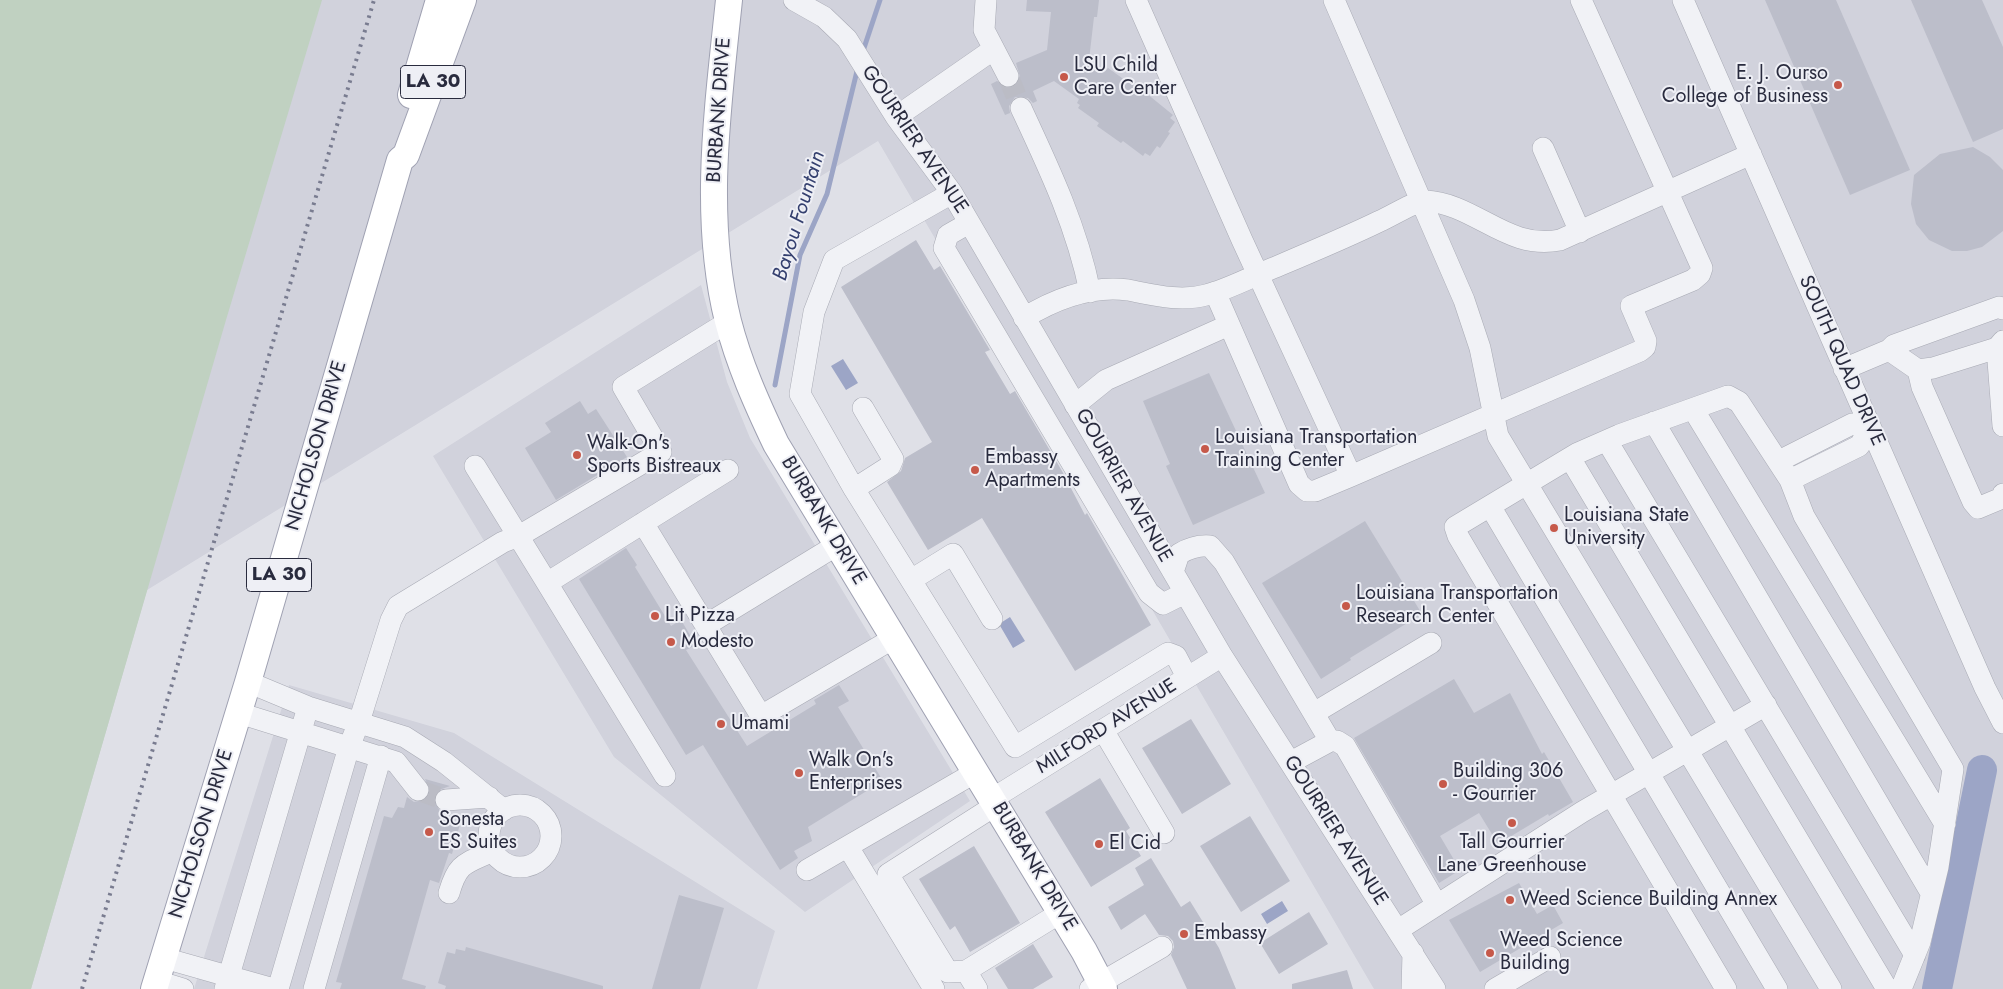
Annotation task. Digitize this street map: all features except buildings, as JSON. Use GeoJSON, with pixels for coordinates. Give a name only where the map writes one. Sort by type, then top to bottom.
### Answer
{"type":"FeatureCollection","features":[{"type":"Feature","properties":{"kind":"main road","name":"NICHOLSON DRIVE"},"geometry":{"type":"LineString","coordinates":[[400,160],[395,151],[439,0]]}},
{"type":"Feature","properties":{"kind":"main road","name":"NICHOLSON DRIVE"},"geometry":{"type":"LineString","coordinates":[[158,976],[239,713],[400,160],[406,155],[464,0]]}},
{"type":"Feature","properties":{"kind":"main road","name":"BURBANK DRIVE"},"geometry":{"type":"LineString","coordinates":[[729,0],[714,150],[716,251],[728,322],[743,369],[776,444],[1060,913],[1098,987]]}},
{"type":"Feature","properties":{"kind":"street","name":"GOURRIER AVENUE"},"geometry":{"type":"LineString","coordinates":[[794,0],[817,6],[847,39],[892,111],[952,193],[1222,656],[1435,989]]}},
{"type":"Feature","properties":{"kind":"street"},"geometry":{"type":"LineString","coordinates":[[986,0],[984,30],[1008,76]]}},
{"type":"Feature","properties":{"kind":"street"},"geometry":{"type":"LineString","coordinates":[[1136,0],[1258,274],[1351,476]]}},
{"type":"Feature","properties":{"kind":"street"},"geometry":{"type":"LineString","coordinates":[[1334,0],[1423,201],[1467,308],[1480,348],[1498,436],[1689,750],[1831,989]]}},
{"type":"Feature","properties":{"kind":"street"},"geometry":{"type":"LineString","coordinates":[[1215,292],[1299,484],[1307,491],[1315,491],[1351,476],[1494,415],[1645,347],[1646,341],[1631,306],[1693,280],[1700,274],[1702,268],[1581,0]]}},
{"type":"Feature","properties":{"kind":"street","name":"SOUTH QUAD DRIVE"},"geometry":{"type":"LineString","coordinates":[[1683,0],[1985,688],[2003,722]]}},
{"type":"Feature","properties":{"kind":"street"},"geometry":{"type":"LineString","coordinates":[[892,111],[994,49]]}},
{"type":"Feature","properties":{"kind":"street"},"geometry":{"type":"LineString","coordinates":[[1021,108],[1052,172],[1083,258],[1090,292]]}},
{"type":"Feature","properties":{"kind":"street"},"geometry":{"type":"LineString","coordinates":[[1543,148],[1580,232]]}},
{"type":"Feature","properties":{"kind":"street"},"geometry":{"type":"LineString","coordinates":[[1024,318],[1048,304],[1069,295],[1090,292],[1126,290],[1171,298],[1207,295],[1342,239],[1423,201],[1451,207],[1514,237],[1529,241],[1552,241],[1580,232],[1751,154]]}},
{"type":"Feature","properties":{"kind":"street"},"geometry":{"type":"LineString","coordinates":[[952,193],[834,260],[814,312],[800,394],[854,489],[1031,774]]}},
{"type":"Feature","properties":{"kind":"street"},"geometry":{"type":"LineString","coordinates":[[969,223],[948,235],[944,248],[1149,593],[1163,604],[1185,594]]}},
{"type":"Feature","properties":{"kind":"street"},"geometry":{"type":"LineString","coordinates":[[1844,369],[1889,350],[1894,346],[1999,307],[2003,309]]}},
{"type":"Feature","properties":{"kind":"street"},"geometry":{"type":"LineString","coordinates":[[158,976],[227,982],[276,989],[349,747],[359,722],[391,620],[398,606],[503,542],[519,536],[661,452],[622,388],[728,322]]}},
{"type":"Feature","properties":{"kind":"street"},"geometry":{"type":"LineString","coordinates":[[1075,405],[1106,380],[1229,326]]}},
{"type":"Feature","properties":{"kind":"street"},"geometry":{"type":"LineString","coordinates":[[1918,370],[1933,368],[2000,345],[2003,426]]}},
{"type":"Feature","properties":{"kind":"street"},"geometry":{"type":"LineString","coordinates":[[1889,350],[1918,370],[1922,387],[1973,502],[1978,508],[2002,498],[2003,494]]}},
{"type":"Feature","properties":{"kind":"street"},"geometry":{"type":"LineString","coordinates":[[1023,381],[1052,365]]}},
{"type":"Feature","properties":{"kind":"street"},"geometry":{"type":"LineString","coordinates":[[1726,989],[1458,536],[1455,527],[1570,458],[1654,422],[1728,396],[1739,402],[1779,461],[1790,480],[1804,516],[1954,769],[1931,893],[1915,954],[1901,989]]}},
{"type":"Feature","properties":{"kind":"street"},"geometry":{"type":"LineString","coordinates":[[854,489],[890,466],[893,459],[863,408]]}},
{"type":"Feature","properties":{"kind":"street"},"geometry":{"type":"LineString","coordinates":[[1693,409],[1945,824]]}},
{"type":"Feature","properties":{"kind":"street"},"geometry":{"type":"LineString","coordinates":[[1654,422],[1931,893]]}},
{"type":"Feature","properties":{"kind":"street"},"geometry":{"type":"LineString","coordinates":[[1779,461],[1852,424],[1871,429],[1859,446],[1790,480]]}},
{"type":"Feature","properties":{"kind":"street"},"geometry":{"type":"LineString","coordinates":[[1607,441],[1915,954]]}},
{"type":"Feature","properties":{"kind":"street"},"geometry":{"type":"LineString","coordinates":[[1078,475],[1107,458]]}},
{"type":"Feature","properties":{"kind":"street"},"geometry":{"type":"LineString","coordinates":[[1570,458],[1887,989]]}},
{"type":"Feature","properties":{"kind":"street"},"geometry":{"type":"LineString","coordinates":[[475,466],[665,776]]}},
{"type":"Feature","properties":{"kind":"street"},"geometry":{"type":"LineString","coordinates":[[547,583],[728,470]]}},
{"type":"Feature","properties":{"kind":"street"},"geometry":{"type":"LineString","coordinates":[[1490,506],[1777,989]]}},
{"type":"Feature","properties":{"kind":"street"},"geometry":{"type":"LineString","coordinates":[[643,523],[761,716],[894,638]]}},
{"type":"Feature","properties":{"kind":"street"},"geometry":{"type":"LineString","coordinates":[[706,625],[837,545]]}},
{"type":"Feature","properties":{"kind":"street"},"geometry":{"type":"LineString","coordinates":[[1173,572],[1179,554],[1188,548],[1203,545],[1210,546],[1224,562],[1330,741]]}},
{"type":"Feature","properties":{"kind":"street"},"geometry":{"type":"LineString","coordinates":[[911,580],[953,554],[992,619]]}},
{"type":"Feature","properties":{"kind":"street"},"geometry":{"type":"LineString","coordinates":[[1314,713],[1431,644]]}},
{"type":"Feature","properties":{"kind":"street"},"geometry":{"type":"LineString","coordinates":[[1015,747],[1168,653],[1176,656],[1187,678]]}},
{"type":"Feature","properties":{"kind":"street","name":"MILFORD AVENUE"},"geometry":{"type":"LineString","coordinates":[[966,971],[948,972],[888,874],[994,802],[1031,774],[1222,656]]}},
{"type":"Feature","properties":{"kind":"street"},"geometry":{"type":"LineString","coordinates":[[248,682],[308,707],[404,737],[444,762],[496,803]]}},
{"type":"Feature","properties":{"kind":"street"},"geometry":{"type":"LineString","coordinates":[[1398,930],[1611,795],[1766,705]]}},
{"type":"Feature","properties":{"kind":"street"},"geometry":{"type":"LineString","coordinates":[[227,982],[308,707]]}},
{"type":"Feature","properties":{"kind":"street"},"geometry":{"type":"LineString","coordinates":[[239,713],[388,759],[418,790]]}},
{"type":"Feature","properties":{"kind":"street"},"geometry":{"type":"LineString","coordinates":[[1103,730],[1164,833]]}},
{"type":"Feature","properties":{"kind":"street"},"geometry":{"type":"LineString","coordinates":[[314,989],[388,759],[404,737]]}},
{"type":"Feature","properties":{"kind":"street"},"geometry":{"type":"LineString","coordinates":[[1291,762],[1330,741],[1337,741],[1345,746],[1438,905]]}},
{"type":"Feature","properties":{"kind":"street"},"geometry":{"type":"LineString","coordinates":[[807,870],[976,772]]}},
{"type":"Feature","properties":{"kind":"street"},"geometry":{"type":"LineString","coordinates":[[446,800],[496,803],[519,805],[538,811],[550,827],[550,847],[538,863],[518,868],[508,865],[499,859],[493,851],[489,841],[496,803]]}},
{"type":"Feature","properties":{"kind":"street"},"geometry":{"type":"LineString","coordinates":[[848,847],[934,989]]}},
{"type":"Feature","properties":{"kind":"street"},"geometry":{"type":"LineString","coordinates":[[449,893],[456,872],[465,864],[493,851]]}},
{"type":"Feature","properties":{"kind":"street"},"geometry":{"type":"LineString","coordinates":[[977,989],[966,971],[1060,913]]}},
{"type":"Feature","properties":{"kind":"street"},"geometry":{"type":"LineString","coordinates":[[1098,987],[1162,947]]}},
{"type":"Feature","properties":{"kind":"street"},"geometry":{"type":"LineString","coordinates":[[1412,989],[1413,953]]}},
{"type":"Feature","properties":{"kind":"street"},"geometry":{"type":"LineString","coordinates":[[1495,989],[1550,957]]}},
{"type":"Feature","properties":{"kind":"street"},"geometry":{"type":"LineString","coordinates":[[158,976],[183,989]]}},
{"type":"Feature","properties":{"kind":"shaded area","name":"Louisiana State University"},"geometry":{"type":"Polygon","coordinates":[[[0,0],[2003,0],[2003,989],[1374,989],[878,141],[147,590],[31,989],[0,989],[0,0]]]}},
{"type":"Feature","properties":{"kind":"shaded area"},"geometry":{"type":"Polygon","coordinates":[[[701,285],[727,382],[750,438],[970,801],[805,912],[614,757],[433,456],[701,285]]]}},
{"type":"Feature","properties":{"kind":"shaded area","name":"Sonesta ES Suites"},"geometry":{"type":"Polygon","coordinates":[[[289,685],[454,733],[775,931],[757,989],[194,989],[289,685]]]}},
{"type":"Feature","properties":{"kind":"green space"},"geometry":{"type":"Polygon","coordinates":[[[0,0],[322,0],[226,320],[31,989],[0,989],[0,0]]]}},
{"type":"Feature","properties":{"kind":"water"},"geometry":{"type":"Polygon","coordinates":[[[843,359],[858,383],[846,390],[831,366],[843,359]]]}},
{"type":"Feature","properties":{"kind":"water"},"geometry":{"type":"Polygon","coordinates":[[[1010,617],[1025,641],[1013,648],[999,624],[1010,617]]]}},
{"type":"Feature","properties":{"kind":"water"},"geometry":{"type":"Polygon","coordinates":[[[1282,901],[1288,911],[1267,924],[1261,914],[1282,901]]]}},
{"type":"Feature","properties":{"kind":"waterway","name":"Bayou Fountain"},"geometry":{"type":"LineString","coordinates":[[863,51],[880,0]]}},
{"type":"Feature","properties":{"kind":"waterway","name":"Bayou Fountain"},"geometry":{"type":"LineString","coordinates":[[775,385],[800,255],[827,194],[858,67]]}},
{"type":"Feature","properties":{"kind":"waterway"},"geometry":{"type":"LineString","coordinates":[[1937,989],[1982,770]]}},
{"type":"Feature","properties":{"kind":"tunnel"},"geometry":{"type":"LineString","coordinates":[[1008,76],[1021,108]]}},
{"type":"Feature","properties":{"kind":"tunnel"},"geometry":{"type":"LineString","coordinates":[[418,790],[446,800]]}},
{"type":"Feature","properties":{"kind":"railway"},"geometry":{"type":"LineString","coordinates":[[82,989],[374,0]]}},
{"type":"Feature","properties":{"kind":"place","name":"LSU Child Care Center"},"geometry":{"type":"Point","coordinates":[1064,77]}},
{"type":"Feature","properties":{"kind":"place","name":"E. J. Ourso College of Business"},"geometry":{"type":"Point","coordinates":[1838,85]}},
{"type":"Feature","properties":{"kind":"place","name":"Louisiana Transportation Training Center"},"geometry":{"type":"Point","coordinates":[1205,449]}},
{"type":"Feature","properties":{"kind":"place","name":"Walk-On's Sports Bistreaux"},"geometry":{"type":"Point","coordinates":[577,455]}},
{"type":"Feature","properties":{"kind":"place","name":"Embassy Apartments"},"geometry":{"type":"Point","coordinates":[975,470]}},
{"type":"Feature","properties":{"kind":"place","name":"Louisiana State University"},"geometry":{"type":"Point","coordinates":[1554,528]}},
{"type":"Feature","properties":{"kind":"place","name":"Louisiana Transportation Research Center"},"geometry":{"type":"Point","coordinates":[1346,606]}},
{"type":"Feature","properties":{"kind":"place","name":"Lit Pizza"},"geometry":{"type":"Point","coordinates":[655,616]}},
{"type":"Feature","properties":{"kind":"place","name":"Modesto"},"geometry":{"type":"Point","coordinates":[671,642]}},
{"type":"Feature","properties":{"kind":"place","name":"Umami"},"geometry":{"type":"Point","coordinates":[721,724]}},
{"type":"Feature","properties":{"kind":"place","name":"Walk On's Enterprises"},"geometry":{"type":"Point","coordinates":[799,773]}},
{"type":"Feature","properties":{"kind":"place","name":"Building 306 - Gourrier"},"geometry":{"type":"Point","coordinates":[1443,784]}},
{"type":"Feature","properties":{"kind":"place","name":"Tall Gourrier Lane Greenhouse"},"geometry":{"type":"Point","coordinates":[1512,823]}},
{"type":"Feature","properties":{"kind":"place","name":"Sonesta ES Suites"},"geometry":{"type":"Point","coordinates":[429,832]}},
{"type":"Feature","properties":{"kind":"place","name":"El Cid"},"geometry":{"type":"Point","coordinates":[1099,844]}},
{"type":"Feature","properties":{"kind":"place","name":"Weed Science Building Annex"},"geometry":{"type":"Point","coordinates":[1510,900]}},
{"type":"Feature","properties":{"kind":"place","name":"Embassy"},"geometry":{"type":"Point","coordinates":[1184,934]}},
{"type":"Feature","properties":{"kind":"place","name":"Weed Science Building"},"geometry":{"type":"Point","coordinates":[1490,953]}}]}
